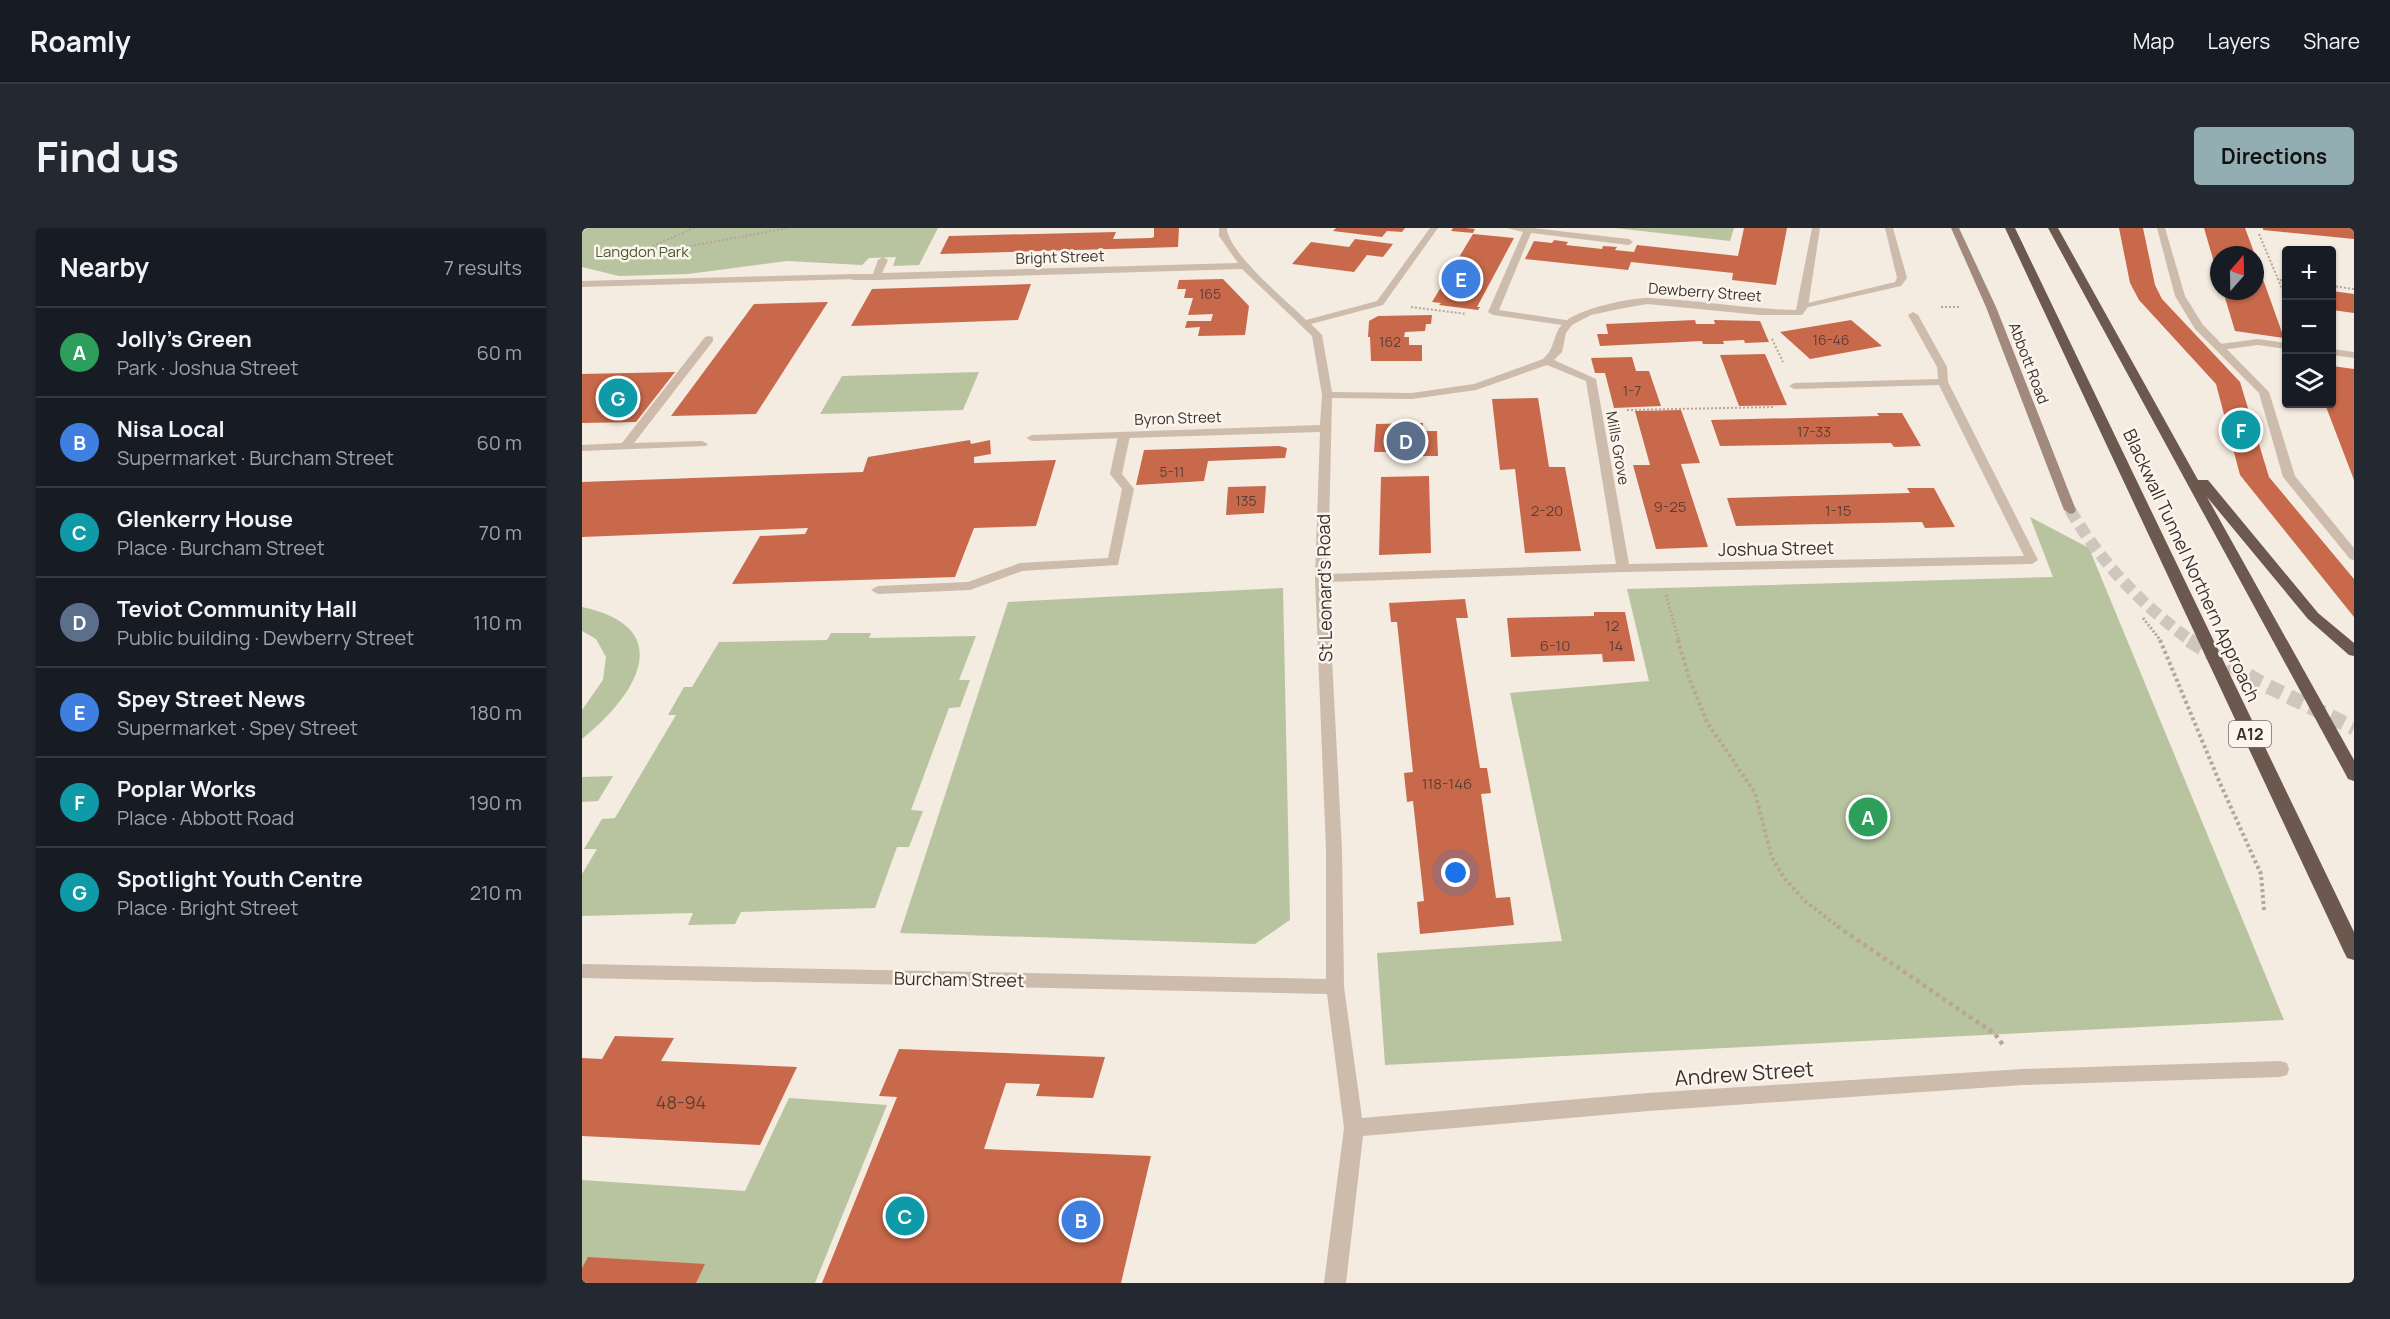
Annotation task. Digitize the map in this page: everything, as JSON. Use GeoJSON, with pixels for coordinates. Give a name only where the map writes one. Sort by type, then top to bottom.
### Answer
{"type":"FeatureCollection","features":[{"type":"Feature","properties":{"kind":"highway","name":"Blackwall Tunnel Northern Approach"},"geometry":{"type":"LineString","coordinates":[[2010,228],[2354,952]]}},
{"type":"Feature","properties":{"kind":"highway","name":"Blackwall Tunnel Northern Approach"},"geometry":{"type":"LineString","coordinates":[[2053,228],[2354,775]]}},
{"type":"Feature","properties":{"kind":"highway"},"geometry":{"type":"LineString","coordinates":[[2176,449],[2313,616],[2354,651]]}},
{"type":"Feature","properties":{"kind":"main road","name":"Abbott Road"},"geometry":{"type":"LineString","coordinates":[[1955,228],[1991,307],[2070,510]]}},
{"type":"Feature","properties":{"kind":"street","name":"St Leonard's Road"},"geometry":{"type":"LineString","coordinates":[[1223,228],[1223,236],[1244,266],[1317,335],[1327,395],[1322,578],[1334,850],[1335,987]]}},
{"type":"Feature","properties":{"kind":"street"},"geometry":{"type":"LineString","coordinates":[[1305,323],[1380,303],[1434,228]]}},
{"type":"Feature","properties":{"kind":"street"},"geometry":{"type":"LineString","coordinates":[[1511,228],[1629,242]]}},
{"type":"Feature","properties":{"kind":"street"},"geometry":{"type":"LineString","coordinates":[[1595,238],[1599,228]]}},
{"type":"Feature","properties":{"kind":"street"},"geometry":{"type":"LineString","coordinates":[[1816,228],[1803,307],[1898,284],[1902,278],[1889,228]]}},
{"type":"Feature","properties":{"kind":"street"},"geometry":{"type":"LineString","coordinates":[[2161,228],[2180,296],[2199,327],[2264,392],[2289,477],[2354,556]]}},
{"type":"Feature","properties":{"kind":"street"},"geometry":{"type":"LineString","coordinates":[[1528,230],[1493,312],[1569,323]]}},
{"type":"Feature","properties":{"kind":"street"},"geometry":{"type":"LineString","coordinates":[[876,277],[883,260]]}},
{"type":"Feature","properties":{"kind":"street","name":"Bright Street"},"geometry":{"type":"LineString","coordinates":[[582,284],[1244,266]]}},
{"type":"Feature","properties":{"kind":"street","name":"Dewberry Street"},"geometry":{"type":"LineString","coordinates":[[1569,323],[1588,313],[1647,301],[1760,312],[1799,312],[1803,307]]}},
{"type":"Feature","properties":{"kind":"street","name":"Joshua Street"},"geometry":{"type":"LineString","coordinates":[[1322,578],[1623,568],[2032,560],[1943,382],[1942,368],[1913,315]]}},
{"type":"Feature","properties":{"kind":"street"},"geometry":{"type":"LineString","coordinates":[[1327,395],[1412,396],[1476,387],[1547,361],[1557,352],[1561,332],[1569,323]]}},
{"type":"Feature","properties":{"kind":"street"},"geometry":{"type":"LineString","coordinates":[[626,446],[709,339]]}},
{"type":"Feature","properties":{"kind":"street"},"geometry":{"type":"LineString","coordinates":[[2220,347],[2258,342],[2282,345]]}},
{"type":"Feature","properties":{"kind":"street"},"geometry":{"type":"LineString","coordinates":[[2336,353],[2354,355]]}},
{"type":"Feature","properties":{"kind":"street","name":"Mills Grove"},"geometry":{"type":"LineString","coordinates":[[1547,361],[1591,379],[1623,568]]}},
{"type":"Feature","properties":{"kind":"street"},"geometry":{"type":"LineString","coordinates":[[1794,386],[1943,382]]}},
{"type":"Feature","properties":{"kind":"street","name":"Byron Street"},"geometry":{"type":"LineString","coordinates":[[1032,438],[1325,428]]}},
{"type":"Feature","properties":{"kind":"street"},"geometry":{"type":"LineString","coordinates":[[878,590],[970,586],[1020,567],[1114,562],[1128,489],[1116,474],[1124,436]]}},
{"type":"Feature","properties":{"kind":"street"},"geometry":{"type":"LineString","coordinates":[[582,448],[702,444]]}},
{"type":"Feature","properties":{"kind":"street","name":"Burcham Street"},"geometry":{"type":"LineString","coordinates":[[582,971],[1335,987]]}},
{"type":"Feature","properties":{"kind":"street"},"geometry":{"type":"LineString","coordinates":[[1335,987],[1354,1128],[1335,1283]]}},
{"type":"Feature","properties":{"kind":"street","name":"Andrew Street"},"geometry":{"type":"LineString","coordinates":[[1354,1128],[1660,1101],[2023,1077],[2280,1069]]}},
{"type":"Feature","properties":{"kind":"path"},"geometry":{"type":"LineString","coordinates":[[625,256],[694,228]]}},
{"type":"Feature","properties":{"kind":"path"},"geometry":{"type":"LineString","coordinates":[[633,254],[660,252],[788,228]]}},
{"type":"Feature","properties":{"kind":"path"},"geometry":{"type":"LineString","coordinates":[[2259,234],[2282,286]]}},
{"type":"Feature","properties":{"kind":"path"},"geometry":{"type":"LineString","coordinates":[[2336,287],[2354,289]]}},
{"type":"Feature","properties":{"kind":"path"},"geometry":{"type":"LineString","coordinates":[[1380,303],[1482,316],[1493,312]]}},
{"type":"Feature","properties":{"kind":"path"},"geometry":{"type":"LineString","coordinates":[[1596,411],[1803,407],[1760,312]]}},
{"type":"Feature","properties":{"kind":"path"},"geometry":{"type":"LineString","coordinates":[[1658,569],[1689,678],[1707,722],[1755,793],[1772,858],[1785,879],[1806,902],[1862,944],[1995,1034],[2023,1077]]}},
{"type":"Feature","properties":{"kind":"path"},"geometry":{"type":"LineString","coordinates":[[2143,618],[2160,639],[2219,781],[2261,874],[2264,910]]}},
{"type":"Feature","properties":{"kind":"green space","name":"Langdon Park"},"geometry":{"type":"Polygon","coordinates":[[[588,228],[938,228],[919,265],[893,266],[896,257],[869,258],[862,265],[787,261],[688,274],[619,276],[582,267],[582,232],[588,228]]]}},
{"type":"Feature","properties":{"kind":"green space"},"geometry":{"type":"Polygon","coordinates":[[[1615,228],[1734,228],[1730,241],[1615,228]]]}},
{"type":"Feature","properties":{"kind":"green space"},"geometry":{"type":"Polygon","coordinates":[[[979,372],[963,410],[820,414],[842,376],[979,372]]]}},
{"type":"Feature","properties":{"kind":"green space"},"geometry":{"type":"Polygon","coordinates":[[[2030,517],[2089,548],[2284,1020],[1385,1065],[1377,953],[1562,941],[1510,693],[1649,681],[1627,589],[2053,577],[2030,517]]]}},
{"type":"Feature","properties":{"kind":"green space"},"geometry":{"type":"Polygon","coordinates":[[[1283,588],[1290,920],[1255,944],[900,933],[1008,602],[1283,588]]]}},
{"type":"Feature","properties":{"kind":"green space"},"geometry":{"type":"Polygon","coordinates":[[[582,607],[612,617],[631,631],[639,647],[639,665],[631,684],[618,704],[582,739],[582,710],[603,680],[606,657],[596,639],[582,631],[582,607]]]}},
{"type":"Feature","properties":{"kind":"green space"},"geometry":{"type":"Polygon","coordinates":[[[831,633],[871,633],[869,638],[976,636],[959,680],[970,680],[960,707],[949,708],[911,810],[923,811],[909,847],[897,847],[875,908],[741,912],[735,924],[688,925],[693,913],[582,916],[582,874],[597,849],[584,849],[602,819],[615,818],[676,715],[668,715],[684,687],[692,687],[719,642],[827,640],[831,633]]]}},
{"type":"Feature","properties":{"kind":"green space"},"geometry":{"type":"Polygon","coordinates":[[[613,776],[598,801],[582,802],[582,777],[613,776]]]}},
{"type":"Feature","properties":{"kind":"green space"},"geometry":{"type":"Polygon","coordinates":[[[789,1098],[887,1105],[815,1283],[582,1283],[582,1180],[745,1191],[789,1098]]]}},
{"type":"Feature","properties":{"kind":"building"},"geometry":{"type":"Polygon","coordinates":[[[1154,228],[1179,228],[1178,247],[940,254],[949,236],[1116,232],[1113,239],[1151,238],[1154,237],[1154,228]]]}},
{"type":"Feature","properties":{"kind":"building"},"geometry":{"type":"Polygon","coordinates":[[[1336,228],[1405,228],[1402,232],[1387,231],[1382,237],[1333,231],[1336,228]]]}},
{"type":"Feature","properties":{"kind":"building"},"geometry":{"type":"Polygon","coordinates":[[[1453,228],[1475,229],[1473,233],[1451,231],[1453,228]]]}},
{"type":"Feature","properties":{"kind":"building"},"geometry":{"type":"Polygon","coordinates":[[[1744,228],[1787,228],[1776,285],[1732,280],[1733,273],[1631,262],[1628,270],[1525,259],[1534,241],[1552,243],[1554,240],[1568,242],[1566,245],[1602,249],[1603,246],[1617,247],[1615,250],[1634,252],[1637,245],[1738,256],[1744,228]]]}},
{"type":"Feature","properties":{"kind":"building"},"geometry":{"type":"Polygon","coordinates":[[[2119,228],[2143,228],[2155,285],[2162,299],[2240,382],[2269,477],[2354,579],[2354,617],[2240,475],[2216,384],[2139,300],[2130,283],[2119,228]]]}},
{"type":"Feature","properties":{"kind":"building"},"geometry":{"type":"Polygon","coordinates":[[[2204,228],[2245,228],[2252,246],[2210,246],[2210,249],[2204,228]]]}},
{"type":"Feature","properties":{"kind":"building"},"geometry":{"type":"Polygon","coordinates":[[[2263,228],[2354,228],[2354,239],[2263,230],[2263,228]]]}},
{"type":"Feature","properties":{"kind":"building"},"geometry":{"type":"Polygon","coordinates":[[[1473,234],[1514,238],[1477,307],[1480,307],[1478,310],[1432,302],[1473,234]]]}},
{"type":"Feature","properties":{"kind":"building"},"geometry":{"type":"Polygon","coordinates":[[[1355,239],[1393,244],[1383,257],[1367,255],[1354,272],[1292,264],[1311,242],[1349,247],[1355,239]]]}},
{"type":"Feature","properties":{"kind":"building"},"geometry":{"type":"Polygon","coordinates":[[[1223,279],[1249,306],[1245,335],[1198,336],[1200,327],[1185,328],[1187,321],[1211,321],[1213,314],[1188,315],[1193,298],[1184,298],[1186,289],[1177,289],[1179,280],[1223,279]]]}},
{"type":"Feature","properties":{"kind":"building"},"geometry":{"type":"Polygon","coordinates":[[[2264,282],[2282,338],[2235,331],[2226,300],[2264,300],[2264,282]]]}},
{"type":"Feature","properties":{"kind":"building"},"geometry":{"type":"Polygon","coordinates":[[[1031,284],[1018,320],[851,326],[872,289],[1031,284]]]}},
{"type":"Feature","properties":{"kind":"building"},"geometry":{"type":"Polygon","coordinates":[[[2336,292],[2354,294],[2354,313],[2336,311],[2336,292]]]}},
{"type":"Feature","properties":{"kind":"building"},"geometry":{"type":"Polygon","coordinates":[[[828,302],[756,414],[671,416],[754,304],[828,302]]]}},
{"type":"Feature","properties":{"kind":"building"},"geometry":{"type":"Polygon","coordinates":[[[1432,315],[1431,324],[1426,324],[1425,331],[1405,332],[1404,337],[1409,337],[1409,345],[1422,345],[1422,361],[1371,361],[1369,321],[1378,316],[1432,315]]]}},
{"type":"Feature","properties":{"kind":"building"},"geometry":{"type":"Polygon","coordinates":[[[1695,320],[1696,324],[1715,324],[1714,320],[1760,321],[1769,342],[1745,343],[1744,340],[1723,341],[1724,344],[1703,344],[1702,341],[1600,346],[1597,334],[1608,334],[1606,324],[1695,320]]]}},
{"type":"Feature","properties":{"kind":"building"},"geometry":{"type":"Polygon","coordinates":[[[1851,320],[1882,346],[1810,359],[1780,332],[1851,320]]]}},
{"type":"Feature","properties":{"kind":"building"},"geometry":{"type":"Polygon","coordinates":[[[1765,354],[1787,405],[1739,406],[1720,355],[1765,354]]]}},
{"type":"Feature","properties":{"kind":"building"},"geometry":{"type":"Polygon","coordinates":[[[1632,357],[1636,371],[1649,371],[1661,406],[1614,408],[1605,373],[1595,373],[1591,358],[1632,357]]]}},
{"type":"Feature","properties":{"kind":"building"},"geometry":{"type":"Polygon","coordinates":[[[2336,367],[2354,369],[2354,480],[2327,408],[2336,408],[2336,367]]]}},
{"type":"Feature","properties":{"kind":"building"},"geometry":{"type":"Polygon","coordinates":[[[675,372],[636,422],[582,423],[582,374],[675,372]]]}},
{"type":"Feature","properties":{"kind":"building"},"geometry":{"type":"Polygon","coordinates":[[[1538,398],[1549,467],[1565,467],[1581,551],[1525,553],[1515,469],[1500,470],[1492,399],[1538,398]]]}},
{"type":"Feature","properties":{"kind":"building"},"geometry":{"type":"Polygon","coordinates":[[[1681,410],[1700,463],[1681,464],[1708,547],[1656,549],[1633,465],[1650,465],[1635,411],[1681,410]]]}},
{"type":"Feature","properties":{"kind":"building"},"geometry":{"type":"Polygon","coordinates":[[[1877,413],[1902,413],[1921,446],[1894,447],[1891,443],[1720,446],[1711,420],[1879,416],[1877,413]]]}},
{"type":"Feature","properties":{"kind":"building"},"geometry":{"type":"Polygon","coordinates":[[[1423,423],[1423,431],[1437,431],[1438,456],[1392,456],[1392,452],[1374,452],[1376,424],[1423,423]]]}},
{"type":"Feature","properties":{"kind":"building"},"geometry":{"type":"Polygon","coordinates":[[[970,440],[971,444],[990,440],[991,454],[974,457],[974,463],[1056,460],[1036,526],[974,528],[955,577],[732,584],[760,536],[805,534],[808,528],[582,537],[582,482],[863,472],[868,457],[970,440]]]}},
{"type":"Feature","properties":{"kind":"building"},"geometry":{"type":"Polygon","coordinates":[[[1279,446],[1287,448],[1285,458],[1208,461],[1204,481],[1136,485],[1144,450],[1279,446]]]}},
{"type":"Feature","properties":{"kind":"building"},"geometry":{"type":"Polygon","coordinates":[[[1429,476],[1431,553],[1379,555],[1381,477],[1429,476]]]}},
{"type":"Feature","properties":{"kind":"building"},"geometry":{"type":"Polygon","coordinates":[[[1266,486],[1264,513],[1226,515],[1228,487],[1266,486]]]}},
{"type":"Feature","properties":{"kind":"building"},"geometry":{"type":"Polygon","coordinates":[[[1907,488],[1934,488],[1955,527],[1925,528],[1922,522],[1736,526],[1727,498],[1910,493],[1907,488]]]}},
{"type":"Feature","properties":{"kind":"building"},"geometry":{"type":"Polygon","coordinates":[[[1465,599],[1468,618],[1456,618],[1480,768],[1487,768],[1491,793],[1481,794],[1496,898],[1510,897],[1514,925],[1420,934],[1417,902],[1424,901],[1413,801],[1407,802],[1404,773],[1413,772],[1397,622],[1391,622],[1389,603],[1465,599]]]}},
{"type":"Feature","properties":{"kind":"building"},"geometry":{"type":"Polygon","coordinates":[[[1594,612],[1625,612],[1635,661],[1603,662],[1602,654],[1511,657],[1507,618],[1594,616],[1594,612]]]}},
{"type":"Feature","properties":{"kind":"building"},"geometry":{"type":"Polygon","coordinates":[[[615,1036],[674,1038],[661,1061],[797,1067],[760,1145],[582,1136],[582,1058],[602,1059],[615,1036]]]}},
{"type":"Feature","properties":{"kind":"building"},"geometry":{"type":"Polygon","coordinates":[[[899,1049],[1105,1057],[1093,1098],[1036,1096],[1040,1084],[1006,1083],[984,1149],[1151,1156],[1121,1283],[822,1283],[897,1097],[879,1096],[899,1049]]]}},
{"type":"Feature","properties":{"kind":"building"},"geometry":{"type":"Polygon","coordinates":[[[588,1257],[705,1264],[696,1283],[582,1283],[582,1268],[588,1257]]]}},
{"type":"Feature","properties":{"kind":"tunnel"},"geometry":{"type":"LineString","coordinates":[[2070,510],[2109,566],[2155,612],[2191,641]]}},
{"type":"Feature","properties":{"kind":"tunnel"},"geometry":{"type":"LineString","coordinates":[[2189,640],[2259,682],[2354,728]]}},
{"type":"Feature","properties":{"kind":"place","name":"Spey Street News"},"geometry":{"type":"Point","coordinates":[1461,279]}},
{"type":"Feature","properties":{"kind":"place","name":"Spotlight Youth Centre"},"geometry":{"type":"Point","coordinates":[618,398]}},
{"type":"Feature","properties":{"kind":"place","name":"Poplar Works"},"geometry":{"type":"Point","coordinates":[2241,430]}},
{"type":"Feature","properties":{"kind":"place","name":"Teviot Community Hall"},"geometry":{"type":"Point","coordinates":[1406,441]}},
{"type":"Feature","properties":{"kind":"place","name":"Jolly's Green"},"geometry":{"type":"Point","coordinates":[1868,817]}},
{"type":"Feature","properties":{"kind":"place","name":"Glenkerry House"},"geometry":{"type":"Point","coordinates":[905,1216]}},
{"type":"Feature","properties":{"kind":"place","name":"Nisa Local"},"geometry":{"type":"Point","coordinates":[1081,1220]}}]}
